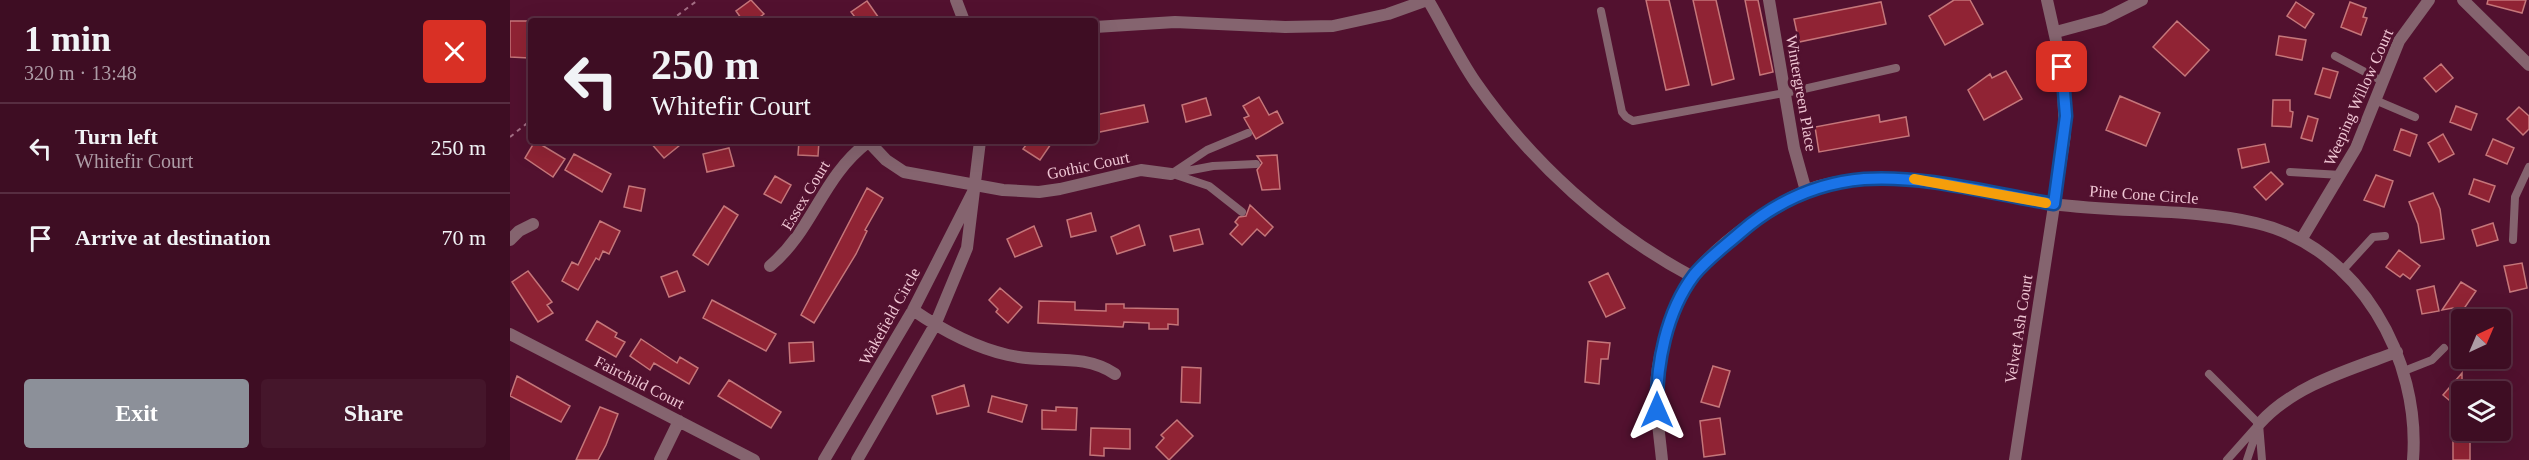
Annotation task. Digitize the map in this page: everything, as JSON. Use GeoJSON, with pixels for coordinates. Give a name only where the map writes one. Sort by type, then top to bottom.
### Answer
{"type":"FeatureCollection","features":[{"type":"Feature","properties":{"kind":"street"},"geometry":{"type":"LineString","coordinates":[[956,0],[963,18]]}},
{"type":"Feature","properties":{"kind":"street"},"geometry":{"type":"LineString","coordinates":[[1098,27],[1175,22],[1285,27],[1333,26],[1388,14],[1427,0],[1475,82],[1532,152],[1605,219],[1670,264],[1693,277]]}},
{"type":"Feature","properties":{"kind":"street","name":"Wintergreen Place"},"geometry":{"type":"LineString","coordinates":[[1769,0],[1794,148],[1806,190]]}},
{"type":"Feature","properties":{"kind":"street","name":"Velvet Ash Court"},"geometry":{"type":"LineString","coordinates":[[2015,460],[2066,116],[2056,32],[2047,0]]}},
{"type":"Feature","properties":{"kind":"street"},"geometry":{"type":"LineString","coordinates":[[2056,32],[2104,19],[2142,0]]}},
{"type":"Feature","properties":{"kind":"street","name":"Weeping Willow Court"},"geometry":{"type":"LineString","coordinates":[[2301,240],[2341,175],[2399,41],[2429,0]]}},
{"type":"Feature","properties":{"kind":"street"},"geometry":{"type":"LineString","coordinates":[[2463,0],[2529,65]]}},
{"type":"Feature","properties":{"kind":"street","name":"Essex Court"},"geometry":{"type":"LineString","coordinates":[[770,266],[795,243],[841,166],[866,144]]}},
{"type":"Feature","properties":{"kind":"street","name":"Gothic Court"},"geometry":{"type":"LineString","coordinates":[[870,144],[886,160],[904,172],[976,186],[1039,192],[1127,172],[1159,171],[1171,174]]}},
{"type":"Feature","properties":{"kind":"street","name":"Wakefield Circle"},"geometry":{"type":"LineString","coordinates":[[857,460],[935,325],[967,248],[980,144]]}},
{"type":"Feature","properties":{"kind":"street","name":"Pine Cone Circle"},"geometry":{"type":"LineString","coordinates":[[1662,460],[1657,410],[1658,367],[1671,322],[1693,277],[1707,261],[1757,219],[1806,190],[1863,179],[1906,179],[2054,204],[2235,219],[2279,231],[2301,240],[2341,272],[2380,317],[2404,371],[2413,414],[2413,460]]}},
{"type":"Feature","properties":{"kind":"street","name":"Wakefield Circle"},"geometry":{"type":"LineString","coordinates":[[824,460],[913,310],[976,186]]}},
{"type":"Feature","properties":{"kind":"street"},"geometry":{"type":"LineString","coordinates":[[510,240],[519,231],[533,224]]}},
{"type":"Feature","properties":{"kind":"street"},"geometry":{"type":"LineString","coordinates":[[913,310],[935,325],[991,351],[1010,356],[1083,360],[1101,364],[1115,374]]}},
{"type":"Feature","properties":{"kind":"street","name":"Fairchild Court"},"geometry":{"type":"LineString","coordinates":[[510,334],[754,460]]}},
{"type":"Feature","properties":{"kind":"street"},"geometry":{"type":"LineString","coordinates":[[2259,424],[2292,395],[2397,352]]}},
{"type":"Feature","properties":{"kind":"street"},"geometry":{"type":"LineString","coordinates":[[660,460],[679,421]]}},
{"type":"Feature","properties":{"kind":"lane"},"geometry":{"type":"LineString","coordinates":[[1601,12],[1622,111],[1633,121],[1896,68]]}},
{"type":"Feature","properties":{"kind":"lane"},"geometry":{"type":"LineString","coordinates":[[2335,56],[2382,81]]}},
{"type":"Feature","properties":{"kind":"lane"},"geometry":{"type":"LineString","coordinates":[[2375,100],[2415,117]]}},
{"type":"Feature","properties":{"kind":"lane"},"geometry":{"type":"LineString","coordinates":[[1171,174],[1207,150],[1248,133]]}},
{"type":"Feature","properties":{"kind":"lane"},"geometry":{"type":"LineString","coordinates":[[1171,174],[1213,166],[1256,164]]}},
{"type":"Feature","properties":{"kind":"lane"},"geometry":{"type":"LineString","coordinates":[[2513,240],[2515,197],[2529,167]]}},
{"type":"Feature","properties":{"kind":"lane"},"geometry":{"type":"LineString","coordinates":[[2290,172],[2341,175]]}},
{"type":"Feature","properties":{"kind":"lane"},"geometry":{"type":"LineString","coordinates":[[1171,174],[1209,186],[1242,212]]}},
{"type":"Feature","properties":{"kind":"lane"},"geometry":{"type":"LineString","coordinates":[[2341,272],[2373,237],[2385,236]]}},
{"type":"Feature","properties":{"kind":"lane"},"geometry":{"type":"LineString","coordinates":[[2404,371],[2432,360],[2444,348]]}},
{"type":"Feature","properties":{"kind":"lane"},"geometry":{"type":"LineString","coordinates":[[2209,374],[2259,424],[2262,460]]}},
{"type":"Feature","properties":{"kind":"lane"},"geometry":{"type":"LineString","coordinates":[[2227,460],[2259,424]]}},
{"type":"Feature","properties":{"kind":"lane"},"geometry":{"type":"LineString","coordinates":[[2247,460],[2259,424]]}},
{"type":"Feature","properties":{"kind":"path"},"geometry":{"type":"LineString","coordinates":[[674,18],[698,0]]}},
{"type":"Feature","properties":{"kind":"path"},"geometry":{"type":"LineString","coordinates":[[510,137],[528,122]]}},
{"type":"Feature","properties":{"kind":"building"},"geometry":{"type":"Polygon","coordinates":[[[751,0],[764,14],[758,18],[741,18],[736,11],[751,0]]]}},
{"type":"Feature","properties":{"kind":"building"},"geometry":{"type":"Polygon","coordinates":[[[1646,0],[1669,0],[1689,85],[1666,90],[1646,0]]]}},
{"type":"Feature","properties":{"kind":"building"},"geometry":{"type":"Polygon","coordinates":[[[1693,0],[1716,0],[1734,79],[1712,85],[1693,0]]]}},
{"type":"Feature","properties":{"kind":"building"},"geometry":{"type":"Polygon","coordinates":[[[1745,0],[1758,0],[1773,72],[1760,75],[1745,0]]]}},
{"type":"Feature","properties":{"kind":"building"},"geometry":{"type":"Polygon","coordinates":[[[1954,0],[1970,0],[1983,24],[1945,45],[1929,16],[1954,0]]]}},
{"type":"Feature","properties":{"kind":"building"},"geometry":{"type":"Polygon","coordinates":[[[2488,0],[2526,0],[2522,13],[2487,4],[2488,0]]]}},
{"type":"Feature","properties":{"kind":"building"},"geometry":{"type":"Polygon","coordinates":[[[867,1],[879,18],[856,18],[851,12],[867,1]]]}},
{"type":"Feature","properties":{"kind":"building"},"geometry":{"type":"Polygon","coordinates":[[[1881,2],[1886,24],[1799,42],[1794,19],[1881,2]]]}},
{"type":"Feature","properties":{"kind":"building"},"geometry":{"type":"Polygon","coordinates":[[[2296,2],[2314,14],[2305,28],[2287,16],[2296,2]]]}},
{"type":"Feature","properties":{"kind":"building"},"geometry":{"type":"Polygon","coordinates":[[[2350,2],[2366,8],[2363,17],[2367,18],[2361,35],[2341,27],[2350,2]]]}},
{"type":"Feature","properties":{"kind":"building"},"geometry":{"type":"Polygon","coordinates":[[[510,21],[528,21],[528,58],[510,57],[510,21]]]}},
{"type":"Feature","properties":{"kind":"building"},"geometry":{"type":"Polygon","coordinates":[[[2177,21],[2209,50],[2185,76],[2153,47],[2177,21]]]}},
{"type":"Feature","properties":{"kind":"building"},"geometry":{"type":"Polygon","coordinates":[[[2279,36],[2306,40],[2302,60],[2276,55],[2279,36]]]}},
{"type":"Feature","properties":{"kind":"building"},"geometry":{"type":"Polygon","coordinates":[[[2441,64],[2453,78],[2436,92],[2424,78],[2441,64]]]}},
{"type":"Feature","properties":{"kind":"building"},"geometry":{"type":"Polygon","coordinates":[[[2323,68],[2338,72],[2330,98],[2315,94],[2323,68]]]}},
{"type":"Feature","properties":{"kind":"building"},"geometry":{"type":"Polygon","coordinates":[[[2006,71],[2022,99],[1984,120],[1968,90],[1990,74],[1992,78],[2006,71]]]}},
{"type":"Feature","properties":{"kind":"building"},"geometry":{"type":"Polygon","coordinates":[[[2120,96],[2160,113],[2146,146],[2106,130],[2120,96]]]}},
{"type":"Feature","properties":{"kind":"building"},"geometry":{"type":"Polygon","coordinates":[[[1259,97],[1269,115],[1277,111],[1283,123],[1256,139],[1244,118],[1249,116],[1243,106],[1259,97]]]}},
{"type":"Feature","properties":{"kind":"building"},"geometry":{"type":"Polygon","coordinates":[[[1206,98],[1211,115],[1186,122],[1182,105],[1206,98]]]}},
{"type":"Feature","properties":{"kind":"building"},"geometry":{"type":"Polygon","coordinates":[[[2273,100],[2290,100],[2290,111],[2293,112],[2291,127],[2272,126],[2273,100]]]}},
{"type":"Feature","properties":{"kind":"building"},"geometry":{"type":"Polygon","coordinates":[[[1144,105],[1148,122],[1098,132],[1098,114],[1144,105]]]}},
{"type":"Feature","properties":{"kind":"building"},"geometry":{"type":"Polygon","coordinates":[[[2456,106],[2477,114],[2471,130],[2450,122],[2456,106]]]}},
{"type":"Feature","properties":{"kind":"building"},"geometry":{"type":"Polygon","coordinates":[[[2519,107],[2529,116],[2529,129],[2523,135],[2507,119],[2519,107]]]}},
{"type":"Feature","properties":{"kind":"building"},"geometry":{"type":"Polygon","coordinates":[[[1879,115],[1880,122],[1906,117],[1909,136],[1819,152],[1815,127],[1879,115]]]}},
{"type":"Feature","properties":{"kind":"building"},"geometry":{"type":"Polygon","coordinates":[[[2308,116],[2318,119],[2312,141],[2301,138],[2308,116]]]}},
{"type":"Feature","properties":{"kind":"building"},"geometry":{"type":"Polygon","coordinates":[[[2401,129],[2417,135],[2410,156],[2394,150],[2401,129]]]}},
{"type":"Feature","properties":{"kind":"building"},"geometry":{"type":"Polygon","coordinates":[[[2443,134],[2454,154],[2439,162],[2428,143],[2443,134]]]}},
{"type":"Feature","properties":{"kind":"building"},"geometry":{"type":"Polygon","coordinates":[[[2493,139],[2514,148],[2507,164],[2486,155],[2493,139]]]}},
{"type":"Feature","properties":{"kind":"building"},"geometry":{"type":"Polygon","coordinates":[[[533,144],[540,144],[565,159],[553,177],[525,158],[533,144]]]}},
{"type":"Feature","properties":{"kind":"building"},"geometry":{"type":"Polygon","coordinates":[[[652,144],[681,144],[664,158],[652,144]]]}},
{"type":"Feature","properties":{"kind":"building"},"geometry":{"type":"Polygon","coordinates":[[[799,144],[819,144],[818,156],[798,155],[799,144]]]}},
{"type":"Feature","properties":{"kind":"building"},"geometry":{"type":"Polygon","coordinates":[[[1027,144],[1051,144],[1040,160],[1023,149],[1027,144]]]}},
{"type":"Feature","properties":{"kind":"building"},"geometry":{"type":"Polygon","coordinates":[[[2265,144],[2269,162],[2242,168],[2238,149],[2265,144]]]}},
{"type":"Feature","properties":{"kind":"building"},"geometry":{"type":"Polygon","coordinates":[[[729,148],[734,166],[707,172],[703,154],[729,148]]]}},
{"type":"Feature","properties":{"kind":"building"},"geometry":{"type":"Polygon","coordinates":[[[574,154],[611,174],[602,192],[565,170],[574,154]]]}},
{"type":"Feature","properties":{"kind":"building"},"geometry":{"type":"Polygon","coordinates":[[[1277,155],[1280,189],[1262,190],[1257,170],[1262,163],[1257,156],[1277,155]]]}},
{"type":"Feature","properties":{"kind":"building"},"geometry":{"type":"Polygon","coordinates":[[[2271,172],[2283,184],[2266,200],[2254,187],[2271,172]]]}},
{"type":"Feature","properties":{"kind":"building"},"geometry":{"type":"Polygon","coordinates":[[[2376,175],[2393,181],[2384,207],[2364,200],[2376,175]]]}},
{"type":"Feature","properties":{"kind":"building"},"geometry":{"type":"Polygon","coordinates":[[[775,176],[791,185],[781,203],[764,194],[775,176]]]}},
{"type":"Feature","properties":{"kind":"building"},"geometry":{"type":"Polygon","coordinates":[[[2474,179],[2495,186],[2489,202],[2469,194],[2474,179]]]}},
{"type":"Feature","properties":{"kind":"building"},"geometry":{"type":"Polygon","coordinates":[[[629,186],[645,189],[641,211],[624,207],[629,186]]]}},
{"type":"Feature","properties":{"kind":"building"},"geometry":{"type":"Polygon","coordinates":[[[867,188],[883,198],[865,230],[867,231],[856,254],[814,323],[801,315],[867,188]]]}},
{"type":"Feature","properties":{"kind":"building"},"geometry":{"type":"Polygon","coordinates":[[[2433,193],[2440,209],[2444,239],[2421,243],[2418,224],[2409,202],[2433,193]]]}},
{"type":"Feature","properties":{"kind":"building"},"geometry":{"type":"Polygon","coordinates":[[[1250,205],[1273,227],[1265,236],[1257,229],[1242,245],[1230,234],[1238,225],[1235,222],[1239,217],[1246,216],[1250,205]]]}},
{"type":"Feature","properties":{"kind":"building"},"geometry":{"type":"Polygon","coordinates":[[[724,206],[738,215],[708,265],[693,255],[724,206]]]}},
{"type":"Feature","properties":{"kind":"building"},"geometry":{"type":"Polygon","coordinates":[[[1091,213],[1096,231],[1071,237],[1067,220],[1091,213]]]}},
{"type":"Feature","properties":{"kind":"building"},"geometry":{"type":"Polygon","coordinates":[[[600,221],[620,231],[609,254],[603,251],[599,260],[596,258],[578,290],[562,281],[572,262],[578,265],[600,221]]]}},
{"type":"Feature","properties":{"kind":"building"},"geometry":{"type":"Polygon","coordinates":[[[2493,223],[2498,240],[2477,246],[2472,230],[2493,223]]]}},
{"type":"Feature","properties":{"kind":"building"},"geometry":{"type":"Polygon","coordinates":[[[1139,225],[1145,245],[1117,254],[1111,237],[1139,225]]]}},
{"type":"Feature","properties":{"kind":"building"},"geometry":{"type":"Polygon","coordinates":[[[1034,226],[1042,246],[1015,257],[1007,239],[1034,226]]]}},
{"type":"Feature","properties":{"kind":"building"},"geometry":{"type":"Polygon","coordinates":[[[1199,229],[1203,244],[1174,251],[1170,236],[1199,229]]]}},
{"type":"Feature","properties":{"kind":"building"},"geometry":{"type":"Polygon","coordinates":[[[2399,250],[2420,266],[2410,279],[2403,274],[2400,277],[2386,267],[2399,250]]]}},
{"type":"Feature","properties":{"kind":"building"},"geometry":{"type":"Polygon","coordinates":[[[2522,263],[2527,288],[2510,292],[2504,266],[2522,263]]]}},
{"type":"Feature","properties":{"kind":"building"},"geometry":{"type":"Polygon","coordinates":[[[528,271],[552,302],[547,305],[553,313],[538,322],[512,282],[528,271]]]}},
{"type":"Feature","properties":{"kind":"building"},"geometry":{"type":"Polygon","coordinates":[[[677,271],[685,291],[669,297],[661,277],[677,271]]]}},
{"type":"Feature","properties":{"kind":"building"},"geometry":{"type":"Polygon","coordinates":[[[1608,273],[1625,308],[1606,317],[1589,282],[1608,273]]]}},
{"type":"Feature","properties":{"kind":"building"},"geometry":{"type":"Polygon","coordinates":[[[2461,282],[2476,291],[2464,309],[2442,310],[2461,282]]]}},
{"type":"Feature","properties":{"kind":"building"},"geometry":{"type":"Polygon","coordinates":[[[2434,286],[2439,311],[2422,314],[2417,290],[2434,286]]]}},
{"type":"Feature","properties":{"kind":"building"},"geometry":{"type":"Polygon","coordinates":[[[1000,288],[1022,307],[1008,323],[996,312],[998,309],[989,300],[1000,288]]]}},
{"type":"Feature","properties":{"kind":"building"},"geometry":{"type":"Polygon","coordinates":[[[712,300],[776,334],[766,351],[703,318],[712,300]]]}},
{"type":"Feature","properties":{"kind":"building"},"geometry":{"type":"Polygon","coordinates":[[[1039,301],[1075,302],[1075,310],[1106,311],[1106,304],[1124,304],[1124,308],[1178,309],[1178,325],[1168,324],[1168,329],[1149,329],[1149,323],[1124,322],[1123,327],[1038,323],[1039,301]]]}},
{"type":"Feature","properties":{"kind":"building"},"geometry":{"type":"Polygon","coordinates":[[[597,321],[617,333],[615,337],[625,342],[616,357],[586,340],[597,321]]]}},
{"type":"Feature","properties":{"kind":"building"},"geometry":{"type":"Polygon","coordinates":[[[641,339],[677,363],[680,357],[698,368],[689,384],[654,363],[650,370],[630,356],[641,339]]]}},
{"type":"Feature","properties":{"kind":"building"},"geometry":{"type":"Polygon","coordinates":[[[1588,341],[1610,343],[1608,359],[1601,359],[1599,384],[1585,382],[1588,341]]]}},
{"type":"Feature","properties":{"kind":"building"},"geometry":{"type":"Polygon","coordinates":[[[813,342],[814,361],[790,363],[789,343],[813,342]]]}},
{"type":"Feature","properties":{"kind":"building"},"geometry":{"type":"Polygon","coordinates":[[[1713,366],[1730,371],[1719,407],[1701,402],[1713,366]]]}},
{"type":"Feature","properties":{"kind":"building"},"geometry":{"type":"Polygon","coordinates":[[[1182,367],[1201,368],[1200,403],[1181,402],[1182,367]]]}},
{"type":"Feature","properties":{"kind":"building"},"geometry":{"type":"Polygon","coordinates":[[[2462,373],[2462,381],[2455,381],[2462,373]]]}},
{"type":"Feature","properties":{"kind":"building"},"geometry":{"type":"Polygon","coordinates":[[[517,376],[570,406],[561,422],[510,396],[517,376]]]}},
{"type":"Feature","properties":{"kind":"building"},"geometry":{"type":"Polygon","coordinates":[[[729,380],[781,412],[771,428],[718,396],[729,380]]]}},
{"type":"Feature","properties":{"kind":"building"},"geometry":{"type":"Polygon","coordinates":[[[964,385],[969,406],[937,414],[932,396],[964,385]]]}},
{"type":"Feature","properties":{"kind":"building"},"geometry":{"type":"Polygon","coordinates":[[[2451,386],[2451,402],[2443,395],[2451,386]]]}},
{"type":"Feature","properties":{"kind":"building"},"geometry":{"type":"Polygon","coordinates":[[[992,396],[1027,405],[1022,422],[988,412],[992,396]]]}},
{"type":"Feature","properties":{"kind":"building"},"geometry":{"type":"Polygon","coordinates":[[[600,407],[618,414],[606,445],[598,460],[576,460],[600,407]]]}},
{"type":"Feature","properties":{"kind":"building"},"geometry":{"type":"Polygon","coordinates":[[[1056,407],[1077,408],[1076,430],[1042,429],[1042,410],[1056,411],[1056,407]]]}},
{"type":"Feature","properties":{"kind":"building"},"geometry":{"type":"Polygon","coordinates":[[[1720,418],[1725,454],[1704,457],[1700,421],[1720,418]]]}},
{"type":"Feature","properties":{"kind":"building"},"geometry":{"type":"Polygon","coordinates":[[[1177,420],[1193,436],[1169,460],[1156,447],[1164,438],[1161,435],[1177,420]]]}},
{"type":"Feature","properties":{"kind":"building"},"geometry":{"type":"Polygon","coordinates":[[[1091,428],[1130,429],[1130,449],[1104,448],[1104,456],[1090,455],[1091,428]]]}},
{"type":"Feature","properties":{"kind":"building"},"geometry":{"type":"Polygon","coordinates":[[[2453,441],[2470,441],[2470,460],[2453,460],[2453,441]]]}},
{"type":"Feature","properties":{"kind":"slow traffic"},"geometry":{"type":"LineString","coordinates":[[1914,179],[2046,203]]}},
{"type":"Feature","properties":{"kind":"route"},"geometry":{"type":"LineString","coordinates":[[1657,410],[1658,367],[1664,344],[1680,300],[1693,277],[1707,261],[1757,219],[1786,200],[1820,186],[1863,179],[1889,178],[1921,180],[2054,204],[2063,154],[2066,116],[2062,67]]}}]}
